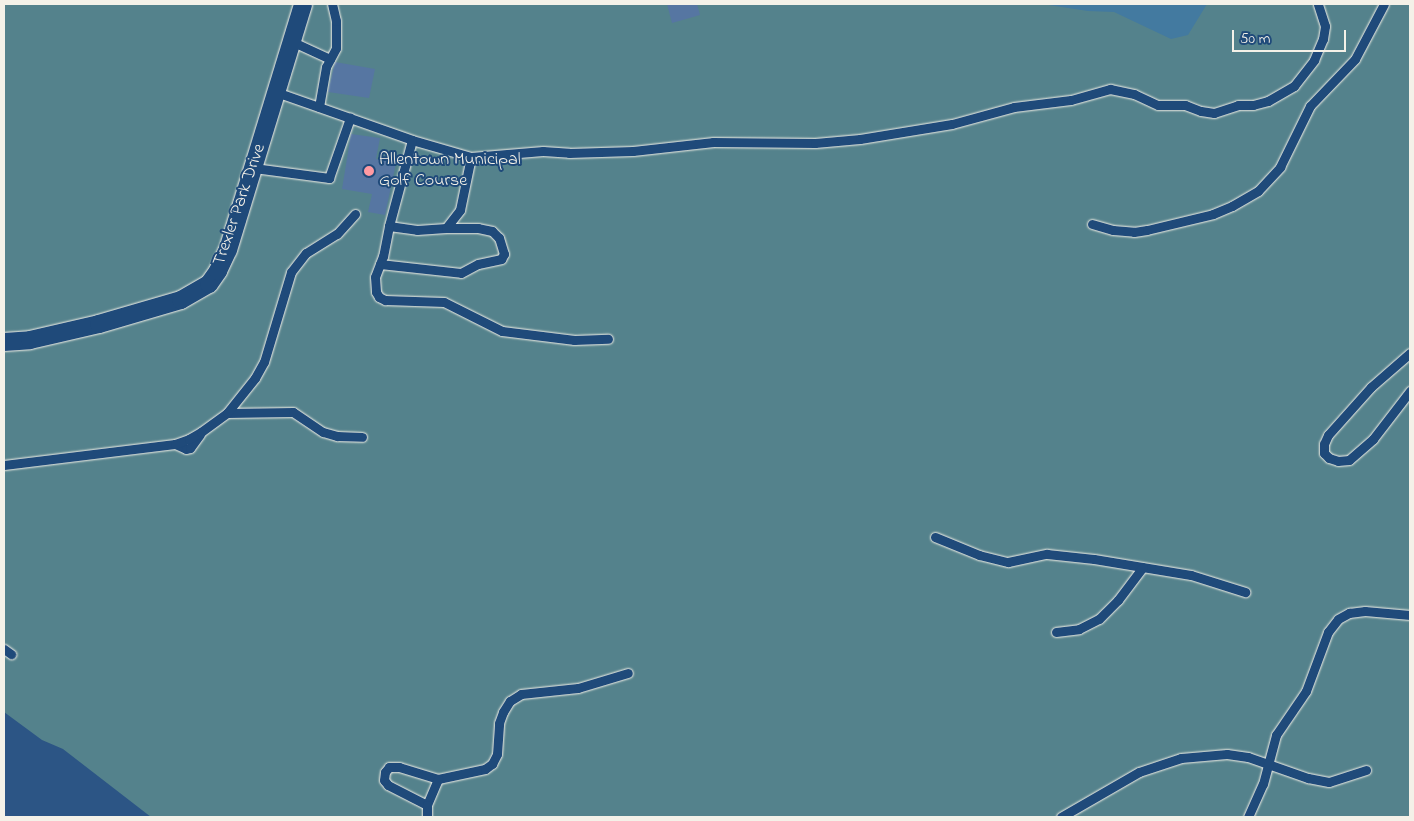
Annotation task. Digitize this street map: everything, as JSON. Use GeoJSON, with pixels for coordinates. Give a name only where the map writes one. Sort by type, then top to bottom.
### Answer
{"type":"FeatureCollection","features":[{"type":"Feature","properties":{"kind":"street","name":"Trexler Park Drive"},"geometry":{"type":"LineString","coordinates":[[4,342],[30,340],[99,324],[181,300],[209,284],[218,271],[228,250],[303,4]]}},
{"type":"Feature","properties":{"kind":"lane"},"geometry":{"type":"LineString","coordinates":[[320,107],[326,67],[336,48],[336,21],[332,4]]}},
{"type":"Feature","properties":{"kind":"lane"},"geometry":{"type":"LineString","coordinates":[[276,92],[412,140],[472,156],[543,151],[633,151],[680,144],[713,142],[815,143],[860,139],[952,124],[1014,108],[1071,100],[1110,89],[1134,94],[1158,105],[1185,105],[1201,111],[1214,113],[1238,104],[1268,101],[1294,86],[1314,60],[1323,39],[1325,26],[1318,4]]}},
{"type":"Feature","properties":{"kind":"lane"},"geometry":{"type":"LineString","coordinates":[[1092,224],[1112,230],[1134,232],[1147,230],[1213,214],[1232,206],[1258,191],[1280,167],[1310,106],[1355,59],[1384,4]]}},
{"type":"Feature","properties":{"kind":"lane"},"geometry":{"type":"LineString","coordinates":[[291,41],[330,59]]}},
{"type":"Feature","properties":{"kind":"lane"},"geometry":{"type":"LineString","coordinates":[[254,168],[329,178],[350,118]]}},
{"type":"Feature","properties":{"kind":"lane"},"geometry":{"type":"LineString","coordinates":[[412,140],[375,277],[376,292],[385,300],[444,302],[502,331],[574,340],[608,339]]}},
{"type":"Feature","properties":{"kind":"lane"},"geometry":{"type":"LineString","coordinates":[[446,228],[460,210],[472,156]]}},
{"type":"Feature","properties":{"kind":"lane"},"geometry":{"type":"LineString","coordinates":[[4,465],[175,444],[189,440],[202,432],[227,413],[242,396],[264,362],[291,272],[306,253],[337,234],[355,214]]}},
{"type":"Feature","properties":{"kind":"lane"},"geometry":{"type":"LineString","coordinates":[[380,264],[461,273],[478,264],[501,259],[504,254],[499,238],[492,231],[478,228],[417,230],[389,226]]}},
{"type":"Feature","properties":{"kind":"lane"},"geometry":{"type":"LineString","coordinates":[[1410,353],[1371,387],[1328,435],[1324,444],[1324,453],[1329,458],[1338,461],[1350,460],[1373,439],[1410,391]]}},
{"type":"Feature","properties":{"kind":"lane"},"geometry":{"type":"LineString","coordinates":[[227,413],[293,412],[323,432],[337,436],[362,437]]}},
{"type":"Feature","properties":{"kind":"lane"},"geometry":{"type":"LineString","coordinates":[[935,537],[979,555],[1008,562],[1047,554],[1094,558],[1191,575],[1245,592]]}},
{"type":"Feature","properties":{"kind":"lane"},"geometry":{"type":"LineString","coordinates":[[1056,632],[1079,629],[1099,619],[1118,600],[1143,567]]}},
{"type":"Feature","properties":{"kind":"lane"},"geometry":{"type":"LineString","coordinates":[[1248,817],[1269,763],[1276,735],[1306,691],[1328,632],[1338,619],[1350,613],[1365,611],[1410,615]]}},
{"type":"Feature","properties":{"kind":"lane"},"geometry":{"type":"LineString","coordinates":[[426,806],[388,785],[384,780],[385,772],[390,767],[399,767],[438,779],[485,769],[492,764],[497,754],[499,723],[510,701],[521,694],[578,688],[628,673]]}},
{"type":"Feature","properties":{"kind":"lane"},"geometry":{"type":"LineString","coordinates":[[1061,817],[1140,772],[1181,758],[1228,754],[1269,763],[1308,778],[1329,782],[1366,770]]}},
{"type":"Feature","properties":{"kind":"lane"},"geometry":{"type":"LineString","coordinates":[[427,817],[426,806],[438,779]]}},
{"type":"Feature","properties":{"kind":"green space","name":"Allentown Municipal Golf Course"},"geometry":{"type":"Polygon","coordinates":[[[4,4],[1410,4],[1410,817],[151,817],[63,749],[42,740],[4,712],[4,4]]]}},
{"type":"Feature","properties":{"kind":"water"},"geometry":{"type":"Polygon","coordinates":[[[1042,4],[1207,4],[1188,35],[1171,39],[1114,12],[1088,11],[1042,4]]]}},
{"type":"Feature","properties":{"kind":"building"},"geometry":{"type":"Polygon","coordinates":[[[667,4],[697,4],[700,15],[672,23],[667,4]]]}},
{"type":"Feature","properties":{"kind":"building"},"geometry":{"type":"Polygon","coordinates":[[[335,62],[375,69],[369,98],[328,92],[335,62]]]}},
{"type":"Feature","properties":{"kind":"building","name":"Allentown Municipal Golf Course"},"geometry":{"type":"Polygon","coordinates":[[[351,134],[380,138],[376,159],[396,163],[385,215],[368,212],[372,194],[342,189],[351,134]]]}},
{"type":"Feature","properties":{"kind":"place","name":"Allentown Municipal Golf Course"},"geometry":{"type":"Point","coordinates":[369,171]}}]}
